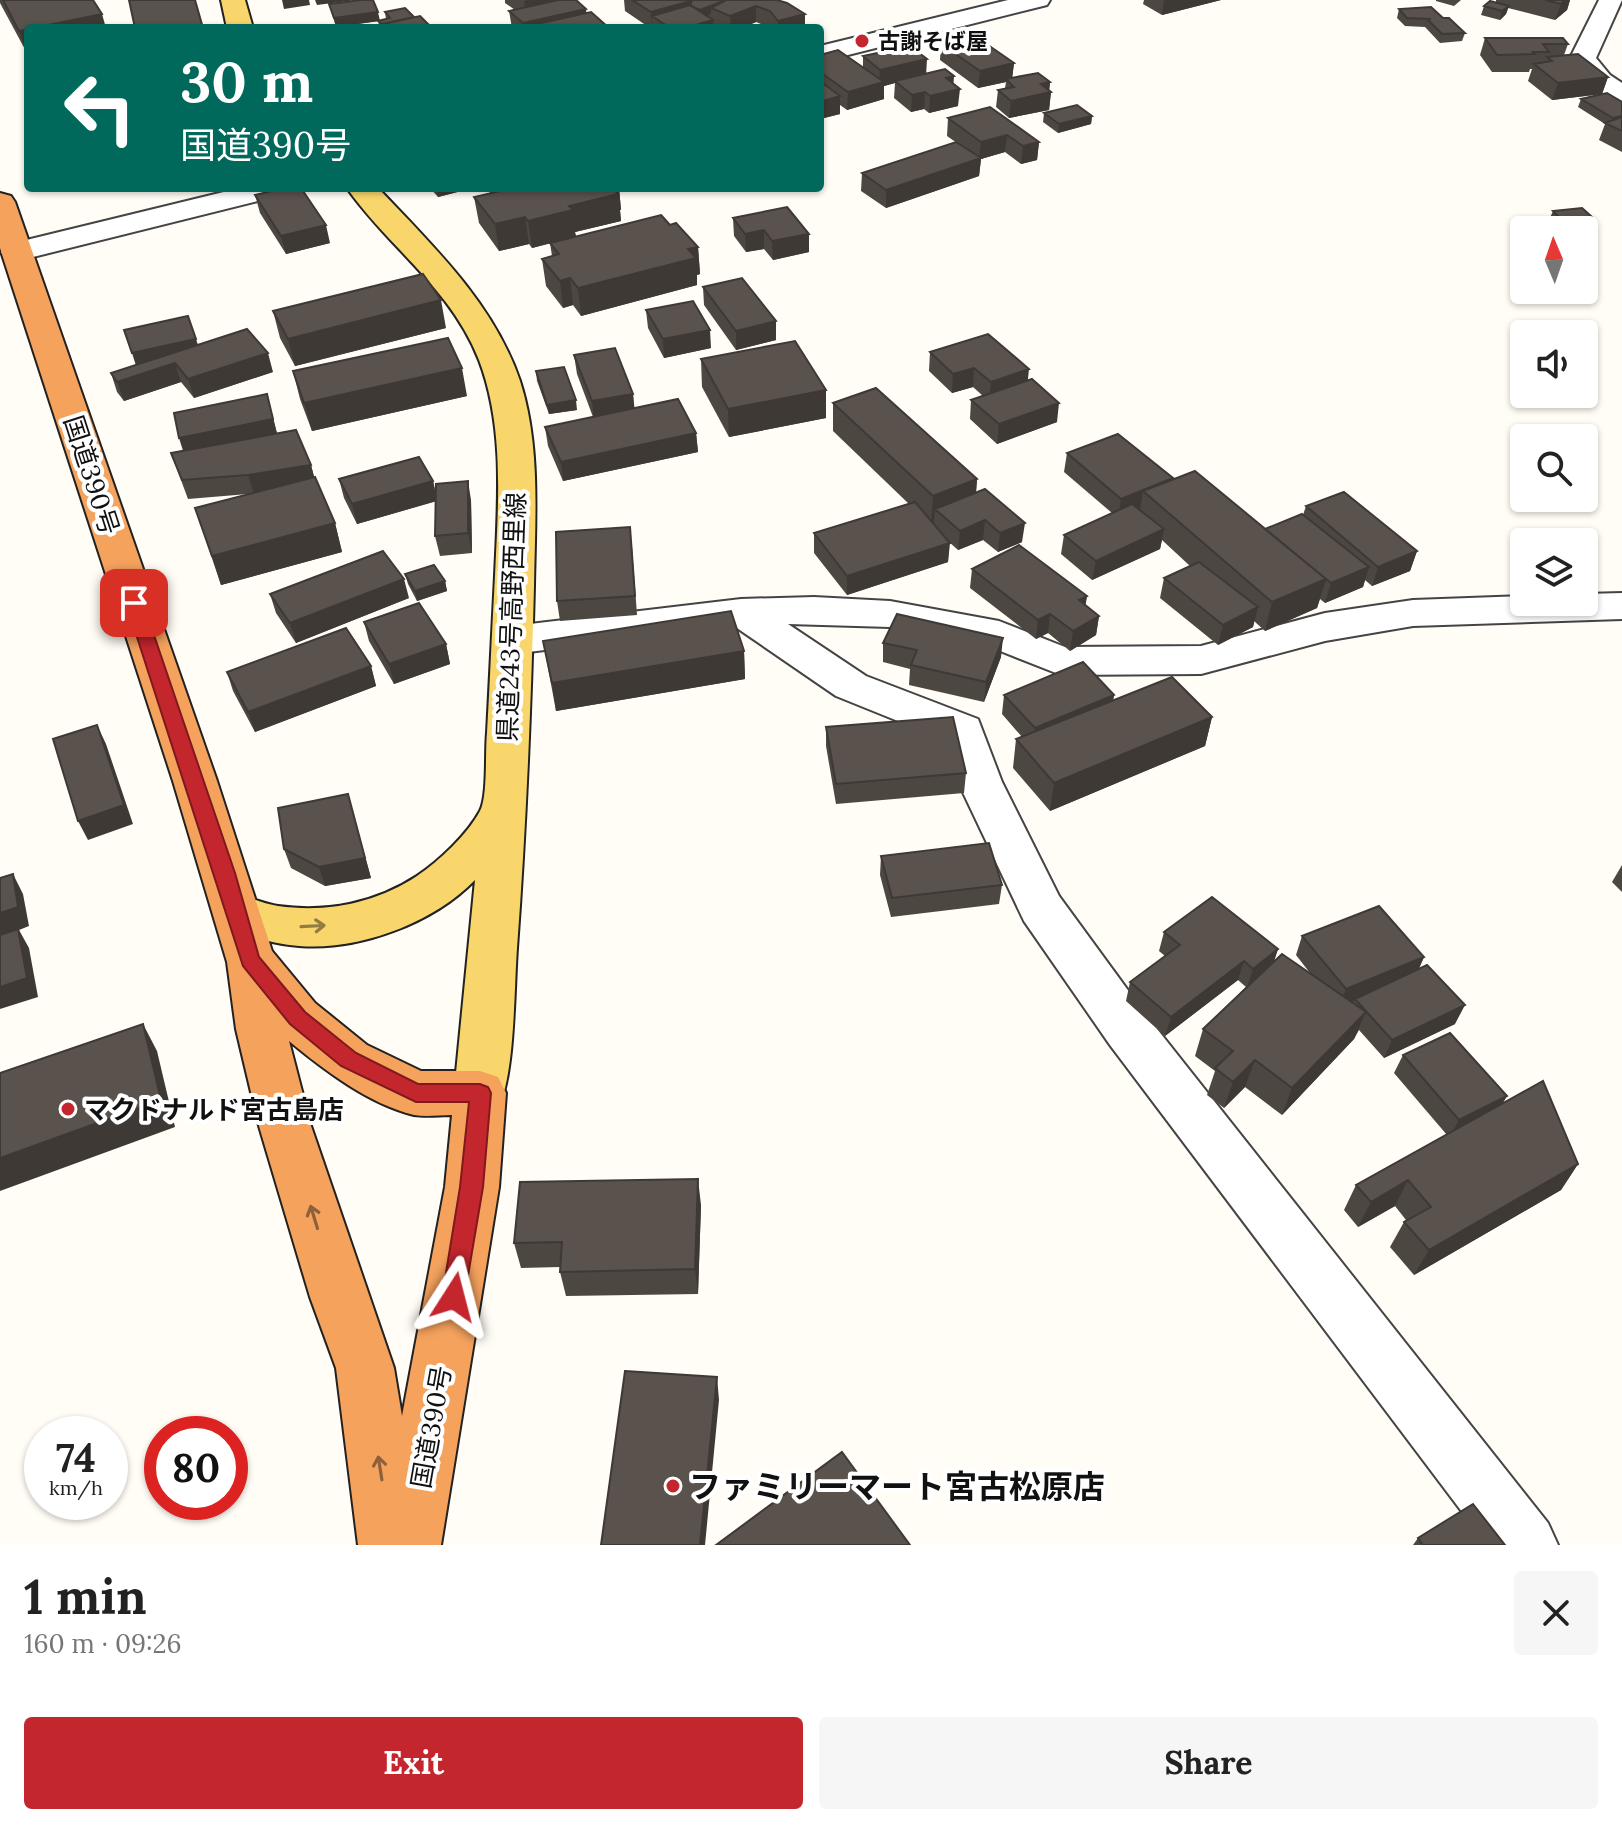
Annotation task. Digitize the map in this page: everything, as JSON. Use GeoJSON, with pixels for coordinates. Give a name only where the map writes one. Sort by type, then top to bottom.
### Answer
{"type":"FeatureCollection","features":[{"type":"Feature","properties":{"kind":"highway","name":"国道390号"},"geometry":{"type":"LineString","coordinates":[[0,202],[244,937],[297,1018],[349,1060],[416,1093],[480,1093],[462,1248],[409,1545]]}},
{"type":"Feature","properties":{"kind":"highway"},"geometry":{"type":"LineString","coordinates":[[244,937],[261,1029],[285,1126],[339,1297],[365,1368],[390,1545]]}},
{"type":"Feature","properties":{"kind":"main road"},"geometry":{"type":"LineString","coordinates":[[233,0],[239,24]]}},
{"type":"Feature","properties":{"kind":"main road","name":"県道243号高野西里線"},"geometry":{"type":"LineString","coordinates":[[366,192],[451,287],[495,359],[509,402],[516,503],[513,640],[504,813],[480,1093]]}},
{"type":"Feature","properties":{"kind":"main road"},"geometry":{"type":"LineString","coordinates":[[244,937],[292,926],[320,926],[377,918],[430,892],[441,883],[504,813]]}},
{"type":"Feature","properties":{"kind":"street"},"geometry":{"type":"LineString","coordinates":[[824,53],[1038,0]]}},
{"type":"Feature","properties":{"kind":"street"},"geometry":{"type":"LineString","coordinates":[[1611,0],[1583,58],[1601,81],[1622,96]]}},
{"type":"Feature","properties":{"kind":"street"},"geometry":{"type":"LineString","coordinates":[[17,252],[260,192]]}},
{"type":"Feature","properties":{"kind":"street"},"geometry":{"type":"LineString","coordinates":[[513,640],[741,612],[814,610],[890,614],[999,635],[1061,661],[1136,662],[1201,660],[1325,627],[1413,613],[1622,606]]}},
{"type":"Feature","properties":{"kind":"street"},"geometry":{"type":"LineString","coordinates":[[741,612],[851,686],[963,730],[980,782],[1041,908],[1128,1030],[1526,1545]]}},
{"type":"Feature","properties":{"kind":"building"},"geometry":{"type":"Polygon","coordinates":[[[3,0],[93,0],[102,14],[53,24],[24,24],[24,30],[19,31],[3,0]]]}},
{"type":"Feature","properties":{"kind":"building"},"geometry":{"type":"Polygon","coordinates":[[[129,0],[195,0],[202,24],[134,24],[129,0]]]}},
{"type":"Feature","properties":{"kind":"building"},"geometry":{"type":"Polygon","coordinates":[[[373,0],[378,12],[334,18],[329,4],[373,0]]]}},
{"type":"Feature","properties":{"kind":"building"},"geometry":{"type":"Polygon","coordinates":[[[558,0],[576,0],[586,9],[523,23],[509,11],[558,0]]]}},
{"type":"Feature","properties":{"kind":"building"},"geometry":{"type":"Polygon","coordinates":[[[632,0],[689,0],[691,1],[651,12],[632,0]]]}},
{"type":"Feature","properties":{"kind":"building"},"geometry":{"type":"Polygon","coordinates":[[[689,0],[726,0],[700,10],[691,6],[689,0]]]}},
{"type":"Feature","properties":{"kind":"building"},"geometry":{"type":"Polygon","coordinates":[[[726,0],[777,0],[805,14],[778,21],[770,11],[756,6],[730,16],[711,8],[726,0]]]}},
{"type":"Feature","properties":{"kind":"building"},"geometry":{"type":"Polygon","coordinates":[[[1490,1],[1509,6],[1502,11],[1484,6],[1490,1]]]}},
{"type":"Feature","properties":{"kind":"building"},"geometry":{"type":"Polygon","coordinates":[[[690,5],[713,20],[700,24],[664,24],[652,16],[690,5]]]}},
{"type":"Feature","properties":{"kind":"building"},"geometry":{"type":"Polygon","coordinates":[[[1431,7],[1465,33],[1442,34],[1427,19],[1431,19],[1407,18],[1399,9],[1431,7]]]}},
{"type":"Feature","properties":{"kind":"building"},"geometry":{"type":"Polygon","coordinates":[[[405,8],[414,17],[382,24],[378,21],[390,18],[385,12],[405,8]]]}},
{"type":"Feature","properties":{"kind":"building"},"geometry":{"type":"Polygon","coordinates":[[[591,12],[604,24],[537,24],[591,12]]]}},
{"type":"Feature","properties":{"kind":"building"},"geometry":{"type":"Polygon","coordinates":[[[420,16],[428,24],[383,24],[420,16]]]}},
{"type":"Feature","properties":{"kind":"building"},"geometry":{"type":"Polygon","coordinates":[[[975,36],[1014,63],[980,71],[941,44],[975,36]]]}},
{"type":"Feature","properties":{"kind":"building"},"geometry":{"type":"Polygon","coordinates":[[[1485,38],[1563,38],[1568,44],[1543,44],[1549,52],[1497,55],[1485,38]]]}},
{"type":"Feature","properties":{"kind":"building"},"geometry":{"type":"Polygon","coordinates":[[[910,46],[927,59],[880,70],[863,56],[910,46]]]}},
{"type":"Feature","properties":{"kind":"building"},"geometry":{"type":"Polygon","coordinates":[[[838,50],[884,82],[848,92],[824,75],[824,54],[838,50]]]}},
{"type":"Feature","properties":{"kind":"building"},"geometry":{"type":"Polygon","coordinates":[[[1578,54],[1608,77],[1558,83],[1534,64],[1552,61],[1547,57],[1578,54]]]}},
{"type":"Feature","properties":{"kind":"building"},"geometry":{"type":"Polygon","coordinates":[[[945,69],[954,76],[946,78],[960,89],[930,96],[925,92],[912,95],[895,81],[945,69]]]}},
{"type":"Feature","properties":{"kind":"building"},"geometry":{"type":"Polygon","coordinates":[[[1038,73],[1050,82],[1041,84],[1051,92],[1011,101],[998,90],[1014,87],[1006,79],[1038,73]]]}},
{"type":"Feature","properties":{"kind":"building"},"geometry":{"type":"Polygon","coordinates":[[[824,84],[840,96],[824,101],[824,84]]]}},
{"type":"Feature","properties":{"kind":"building"},"geometry":{"type":"Polygon","coordinates":[[[1607,93],[1622,102],[1622,116],[1613,118],[1581,99],[1607,93]]]}},
{"type":"Feature","properties":{"kind":"building"},"geometry":{"type":"Polygon","coordinates":[[[1077,105],[1092,116],[1059,124],[1044,113],[1077,105]]]}},
{"type":"Feature","properties":{"kind":"building"},"geometry":{"type":"Polygon","coordinates":[[[990,107],[1039,142],[1023,146],[1007,135],[981,142],[948,118],[990,107]]]}},
{"type":"Feature","properties":{"kind":"building"},"geometry":{"type":"Polygon","coordinates":[[[1622,117],[1622,131],[1605,123],[1622,117]]]}},
{"type":"Feature","properties":{"kind":"building"},"geometry":{"type":"Polygon","coordinates":[[[956,142],[981,158],[886,190],[862,173],[956,142]]]}},
{"type":"Feature","properties":{"kind":"building"},"geometry":{"type":"Polygon","coordinates":[[[304,192],[326,225],[281,236],[255,195],[304,192]]]}},
{"type":"Feature","properties":{"kind":"building"},"geometry":{"type":"Polygon","coordinates":[[[496,192],[618,194],[569,206],[573,210],[528,221],[525,217],[495,224],[474,197],[496,192]]]}},
{"type":"Feature","properties":{"kind":"building"},"geometry":{"type":"Polygon","coordinates":[[[787,207],[809,234],[772,241],[764,230],[745,234],[733,218],[787,207]]]}},
{"type":"Feature","properties":{"kind":"building"},"geometry":{"type":"Polygon","coordinates":[[[1582,208],[1591,216],[1558,216],[1553,211],[1582,208]]]}},
{"type":"Feature","properties":{"kind":"building"},"geometry":{"type":"Polygon","coordinates":[[[661,215],[670,225],[676,223],[698,247],[688,249],[696,258],[578,288],[570,278],[560,281],[542,259],[559,254],[550,243],[661,215]]]}},
{"type":"Feature","properties":{"kind":"building"},"geometry":{"type":"Polygon","coordinates":[[[423,274],[441,300],[288,339],[273,311],[423,274]]]}},
{"type":"Feature","properties":{"kind":"building"},"geometry":{"type":"Polygon","coordinates":[[[742,278],[776,321],[736,331],[703,287],[742,278]]]}},
{"type":"Feature","properties":{"kind":"building"},"geometry":{"type":"Polygon","coordinates":[[[693,301],[710,330],[663,339],[646,310],[693,301]]]}},
{"type":"Feature","properties":{"kind":"building"},"geometry":{"type":"Polygon","coordinates":[[[188,316],[196,339],[132,353],[124,330],[188,316]]]}},
{"type":"Feature","properties":{"kind":"building"},"geometry":{"type":"Polygon","coordinates":[[[247,329],[268,353],[188,379],[175,363],[117,382],[111,373],[247,329]]]}},
{"type":"Feature","properties":{"kind":"building"},"geometry":{"type":"Polygon","coordinates":[[[988,334],[1029,369],[991,382],[974,368],[953,374],[930,352],[988,334]]]}},
{"type":"Feature","properties":{"kind":"building"},"geometry":{"type":"Polygon","coordinates":[[[448,338],[462,368],[304,403],[293,371],[448,338]]]}},
{"type":"Feature","properties":{"kind":"building"},"geometry":{"type":"Polygon","coordinates":[[[795,341],[826,390],[728,409],[701,359],[795,341]]]}},
{"type":"Feature","properties":{"kind":"building"},"geometry":{"type":"Polygon","coordinates":[[[615,348],[633,394],[592,401],[574,355],[615,348]]]}},
{"type":"Feature","properties":{"kind":"building"},"geometry":{"type":"Polygon","coordinates":[[[564,367],[576,400],[547,405],[536,371],[564,367]]]}},
{"type":"Feature","properties":{"kind":"building"},"geometry":{"type":"Polygon","coordinates":[[[1032,379],[1059,403],[999,424],[971,400],[1032,379]]]}},
{"type":"Feature","properties":{"kind":"building"},"geometry":{"type":"Polygon","coordinates":[[[876,388],[977,479],[933,496],[833,403],[876,388]]]}},
{"type":"Feature","properties":{"kind":"building"},"geometry":{"type":"Polygon","coordinates":[[[267,394],[273,419],[179,438],[174,413],[267,394]]]}},
{"type":"Feature","properties":{"kind":"building"},"geometry":{"type":"Polygon","coordinates":[[[678,399],[696,433],[561,462],[545,427],[678,399]]]}},
{"type":"Feature","properties":{"kind":"building"},"geometry":{"type":"Polygon","coordinates":[[[296,430],[311,465],[248,475],[182,480],[171,453],[296,430]]]}},
{"type":"Feature","properties":{"kind":"building"},"geometry":{"type":"Polygon","coordinates":[[[1118,434],[1173,478],[1121,499],[1067,453],[1118,434]]]}},
{"type":"Feature","properties":{"kind":"building"},"geometry":{"type":"Polygon","coordinates":[[[419,457],[433,481],[352,504],[339,479],[419,457]]]}},
{"type":"Feature","properties":{"kind":"building"},"geometry":{"type":"Polygon","coordinates":[[[1195,471],[1326,579],[1272,602],[1143,491],[1195,471]]]}},
{"type":"Feature","properties":{"kind":"building"},"geometry":{"type":"Polygon","coordinates":[[[315,477],[335,523],[212,556],[195,508],[315,477]]]}},
{"type":"Feature","properties":{"kind":"building"},"geometry":{"type":"Polygon","coordinates":[[[468,481],[468,533],[435,536],[436,484],[468,481]]]}},
{"type":"Feature","properties":{"kind":"building"},"geometry":{"type":"Polygon","coordinates":[[[985,489],[1025,523],[1000,533],[985,520],[960,531],[935,509],[985,489]]]}},
{"type":"Feature","properties":{"kind":"building"},"geometry":{"type":"Polygon","coordinates":[[[1344,492],[1417,551],[1378,567],[1306,506],[1344,492]]]}},
{"type":"Feature","properties":{"kind":"building"},"geometry":{"type":"Polygon","coordinates":[[[915,502],[950,543],[847,576],[814,533],[915,502]]]}},
{"type":"Feature","properties":{"kind":"building"},"geometry":{"type":"Polygon","coordinates":[[[1132,504],[1164,529],[1096,561],[1064,535],[1132,504]]]}},
{"type":"Feature","properties":{"kind":"building"},"geometry":{"type":"Polygon","coordinates":[[[1302,514],[1369,567],[1331,583],[1265,529],[1302,514]]]}},
{"type":"Feature","properties":{"kind":"building"},"geometry":{"type":"Polygon","coordinates":[[[630,527],[635,596],[557,601],[556,532],[630,527]]]}},
{"type":"Feature","properties":{"kind":"building"},"geometry":{"type":"Polygon","coordinates":[[[1019,545],[1087,596],[1079,600],[1099,616],[1073,631],[1050,614],[1038,620],[972,569],[1019,545]]]}},
{"type":"Feature","properties":{"kind":"building"},"geometry":{"type":"Polygon","coordinates":[[[383,551],[404,579],[290,623],[270,594],[383,551]]]}},
{"type":"Feature","properties":{"kind":"building"},"geometry":{"type":"Polygon","coordinates":[[[1199,562],[1258,607],[1223,625],[1164,578],[1199,562]]]}},
{"type":"Feature","properties":{"kind":"building"},"geometry":{"type":"Polygon","coordinates":[[[434,565],[445,581],[415,591],[405,574],[434,565]]]}},
{"type":"Feature","properties":{"kind":"building"},"geometry":{"type":"Polygon","coordinates":[[[419,603],[446,644],[389,664],[364,622],[419,603]]]}},
{"type":"Feature","properties":{"kind":"building"},"geometry":{"type":"Polygon","coordinates":[[[731,611],[744,651],[552,683],[543,641],[731,611]]]}},
{"type":"Feature","properties":{"kind":"building"},"geometry":{"type":"Polygon","coordinates":[[[897,614],[1003,638],[986,682],[911,665],[917,650],[883,643],[897,614]]]}},
{"type":"Feature","properties":{"kind":"building"},"geometry":{"type":"Polygon","coordinates":[[[346,628],[371,666],[248,712],[227,672],[346,628]]]}},
{"type":"Feature","properties":{"kind":"building"},"geometry":{"type":"Polygon","coordinates":[[[1083,662],[1114,695],[1035,728],[1004,695],[1083,662]]]}},
{"type":"Feature","properties":{"kind":"building"},"geometry":{"type":"Polygon","coordinates":[[[1172,677],[1212,717],[1054,783],[1016,739],[1172,677]]]}},
{"type":"Feature","properties":{"kind":"building"},"geometry":{"type":"Polygon","coordinates":[[[953,717],[966,773],[836,784],[826,727],[953,717]]]}},
{"type":"Feature","properties":{"kind":"building"},"geometry":{"type":"Polygon","coordinates":[[[97,725],[124,805],[78,821],[53,739],[97,725]]]}},
{"type":"Feature","properties":{"kind":"building"},"geometry":{"type":"Polygon","coordinates":[[[348,794],[365,858],[319,867],[284,849],[278,808],[348,794]]]}},
{"type":"Feature","properties":{"kind":"building"},"geometry":{"type":"Polygon","coordinates":[[[989,843],[1002,885],[892,898],[881,856],[989,843]]]}},
{"type":"Feature","properties":{"kind":"building"},"geometry":{"type":"Polygon","coordinates":[[[13,874],[18,907],[0,913],[0,878],[13,874]]]}},
{"type":"Feature","properties":{"kind":"building"},"geometry":{"type":"Polygon","coordinates":[[[1212,897],[1278,949],[1253,969],[1244,961],[1171,1017],[1130,982],[1180,945],[1164,932],[1212,897]]]}},
{"type":"Feature","properties":{"kind":"building"},"geometry":{"type":"Polygon","coordinates":[[[1379,906],[1424,957],[1346,989],[1302,936],[1379,906]]]}},
{"type":"Feature","properties":{"kind":"building"},"geometry":{"type":"Polygon","coordinates":[[[18,929],[27,978],[0,987],[0,935],[18,929]]]}},
{"type":"Feature","properties":{"kind":"building"},"geometry":{"type":"Polygon","coordinates":[[[1282,954],[1366,1012],[1292,1088],[1255,1060],[1233,1082],[1215,1068],[1233,1051],[1203,1029],[1282,954]]]}},
{"type":"Feature","properties":{"kind":"building"},"geometry":{"type":"Polygon","coordinates":[[[1427,965],[1465,1005],[1392,1040],[1355,999],[1427,965]]]}},
{"type":"Feature","properties":{"kind":"building"},"geometry":{"type":"Polygon","coordinates":[[[143,1024],[161,1100],[0,1158],[0,1073],[143,1024]]]}},
{"type":"Feature","properties":{"kind":"building"},"geometry":{"type":"Polygon","coordinates":[[[1450,1033],[1507,1096],[1459,1120],[1403,1055],[1450,1033]]]}},
{"type":"Feature","properties":{"kind":"building"},"geometry":{"type":"Polygon","coordinates":[[[1543,1081],[1578,1164],[1429,1250],[1404,1222],[1431,1207],[1408,1180],[1371,1202],[1356,1185],[1543,1081]]]}},
{"type":"Feature","properties":{"kind":"building"},"geometry":{"type":"Polygon","coordinates":[[[698,1179],[695,1269],[560,1272],[562,1242],[514,1243],[520,1182],[698,1179]]]}},
{"type":"Feature","properties":{"kind":"building"},"geometry":{"type":"Polygon","coordinates":[[[625,1371],[717,1377],[700,1545],[601,1545],[625,1371]]]}},
{"type":"Feature","properties":{"kind":"building"},"geometry":{"type":"Polygon","coordinates":[[[842,1452],[910,1545],[716,1545],[842,1452]]]}},
{"type":"Feature","properties":{"kind":"building"},"geometry":{"type":"Polygon","coordinates":[[[1473,1504],[1505,1545],[1423,1545],[1418,1538],[1473,1504]]]}},
{"type":"Feature","properties":{"kind":"place","name":"古謝そば屋"},"geometry":{"type":"Point","coordinates":[862,41]}},
{"type":"Feature","properties":{"kind":"place","name":"マクドナルド宮古島店"},"geometry":{"type":"Point","coordinates":[68,1109]}},
{"type":"Feature","properties":{"kind":"place","name":"ファミリーマート宮古松原店"},"geometry":{"type":"Point","coordinates":[673,1486]}},
{"type":"Feature","properties":{"kind":"route"},"geometry":{"type":"LineString","coordinates":[[134,603],[225,873],[250,960],[297,1018],[349,1060],[416,1093],[480,1093],[472,1187],[454,1297]]}}]}
